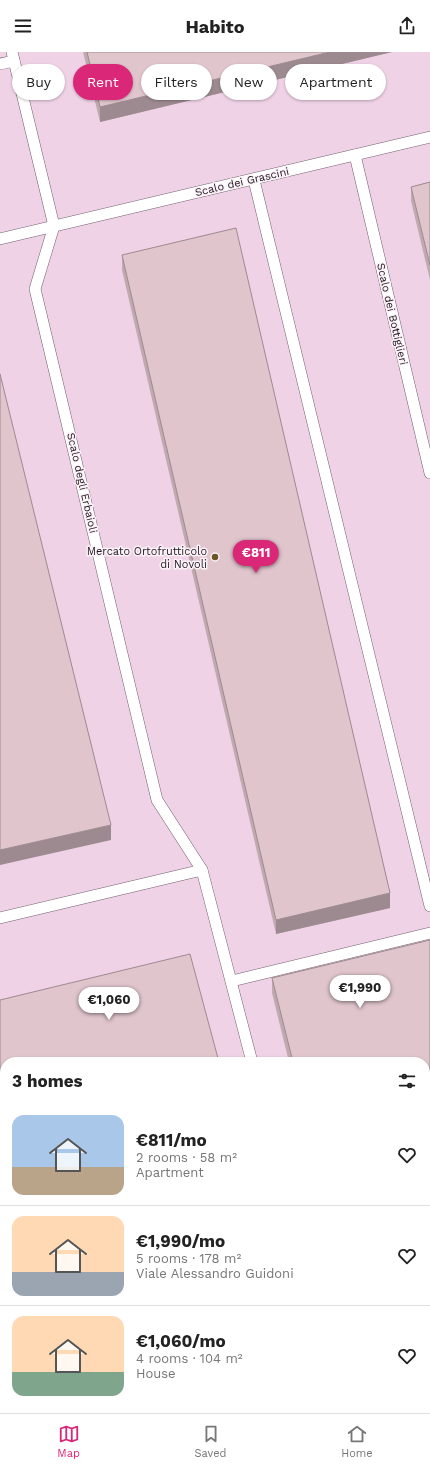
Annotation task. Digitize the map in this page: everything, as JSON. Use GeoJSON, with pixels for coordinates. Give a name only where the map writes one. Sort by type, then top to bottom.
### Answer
{"type":"FeatureCollection","features":[{"type":"Feature","properties":{"kind":"lane"},"geometry":{"type":"LineString","coordinates":[[0,64],[13,56],[54,226]]}},
{"type":"Feature","properties":{"kind":"lane","name":"Scalo dei Grascini"},"geometry":{"type":"LineString","coordinates":[[0,239],[254,180],[430,137]]}},
{"type":"Feature","properties":{"kind":"lane","name":"Scalo dei Bottiglieri"},"geometry":{"type":"LineString","coordinates":[[355,155],[430,473]]}},
{"type":"Feature","properties":{"kind":"lane"},"geometry":{"type":"LineString","coordinates":[[254,180],[430,906]]}},
{"type":"Feature","properties":{"kind":"lane","name":"Scalo degli Erbaioli"},"geometry":{"type":"LineString","coordinates":[[54,226],[35,289],[157,800],[202,870],[251,1057]]}},
{"type":"Feature","properties":{"kind":"lane"},"geometry":{"type":"LineString","coordinates":[[0,918],[202,870]]}},
{"type":"Feature","properties":{"kind":"lane"},"geometry":{"type":"LineString","coordinates":[[232,982],[430,933]]}},
{"type":"Feature","properties":{"kind":"shaded area","name":"Mercato Ortofrutticolo di Novoli"},"geometry":{"type":"Polygon","coordinates":[[[0,52],[430,52],[430,1057],[0,1057],[0,52]]]}},
{"type":"Feature","properties":{"kind":"building"},"geometry":{"type":"Polygon","coordinates":[[[87,52],[330,52],[277,65],[220,64],[220,78],[212,80],[212,64],[141,64],[141,97],[133,99],[133,64],[90,64],[87,52]]]}},
{"type":"Feature","properties":{"kind":"building"},"geometry":{"type":"Polygon","coordinates":[[[98,100],[129,100],[100,107],[98,100]]]}},
{"type":"Feature","properties":{"kind":"building"},"geometry":{"type":"Polygon","coordinates":[[[430,182],[430,265],[411,187],[430,182]]]}},
{"type":"Feature","properties":{"kind":"building"},"geometry":{"type":"Polygon","coordinates":[[[236,228],[390,893],[276,920],[122,255],[236,228]]]}},
{"type":"Feature","properties":{"kind":"building"},"geometry":{"type":"Polygon","coordinates":[[[0,374],[111,825],[0,850],[0,374]]]}},
{"type":"Feature","properties":{"kind":"building"},"geometry":{"type":"Polygon","coordinates":[[[430,940],[430,1057],[292,1057],[272,978],[430,940]]]}},
{"type":"Feature","properties":{"kind":"building"},"geometry":{"type":"Polygon","coordinates":[[[190,954],[218,1057],[0,1057],[0,1000],[190,954]]]}},
{"type":"Feature","properties":{"kind":"place","name":"Mercato Ortofrutticolo di Novoli"},"geometry":{"type":"Point","coordinates":[215,557]}}]}
